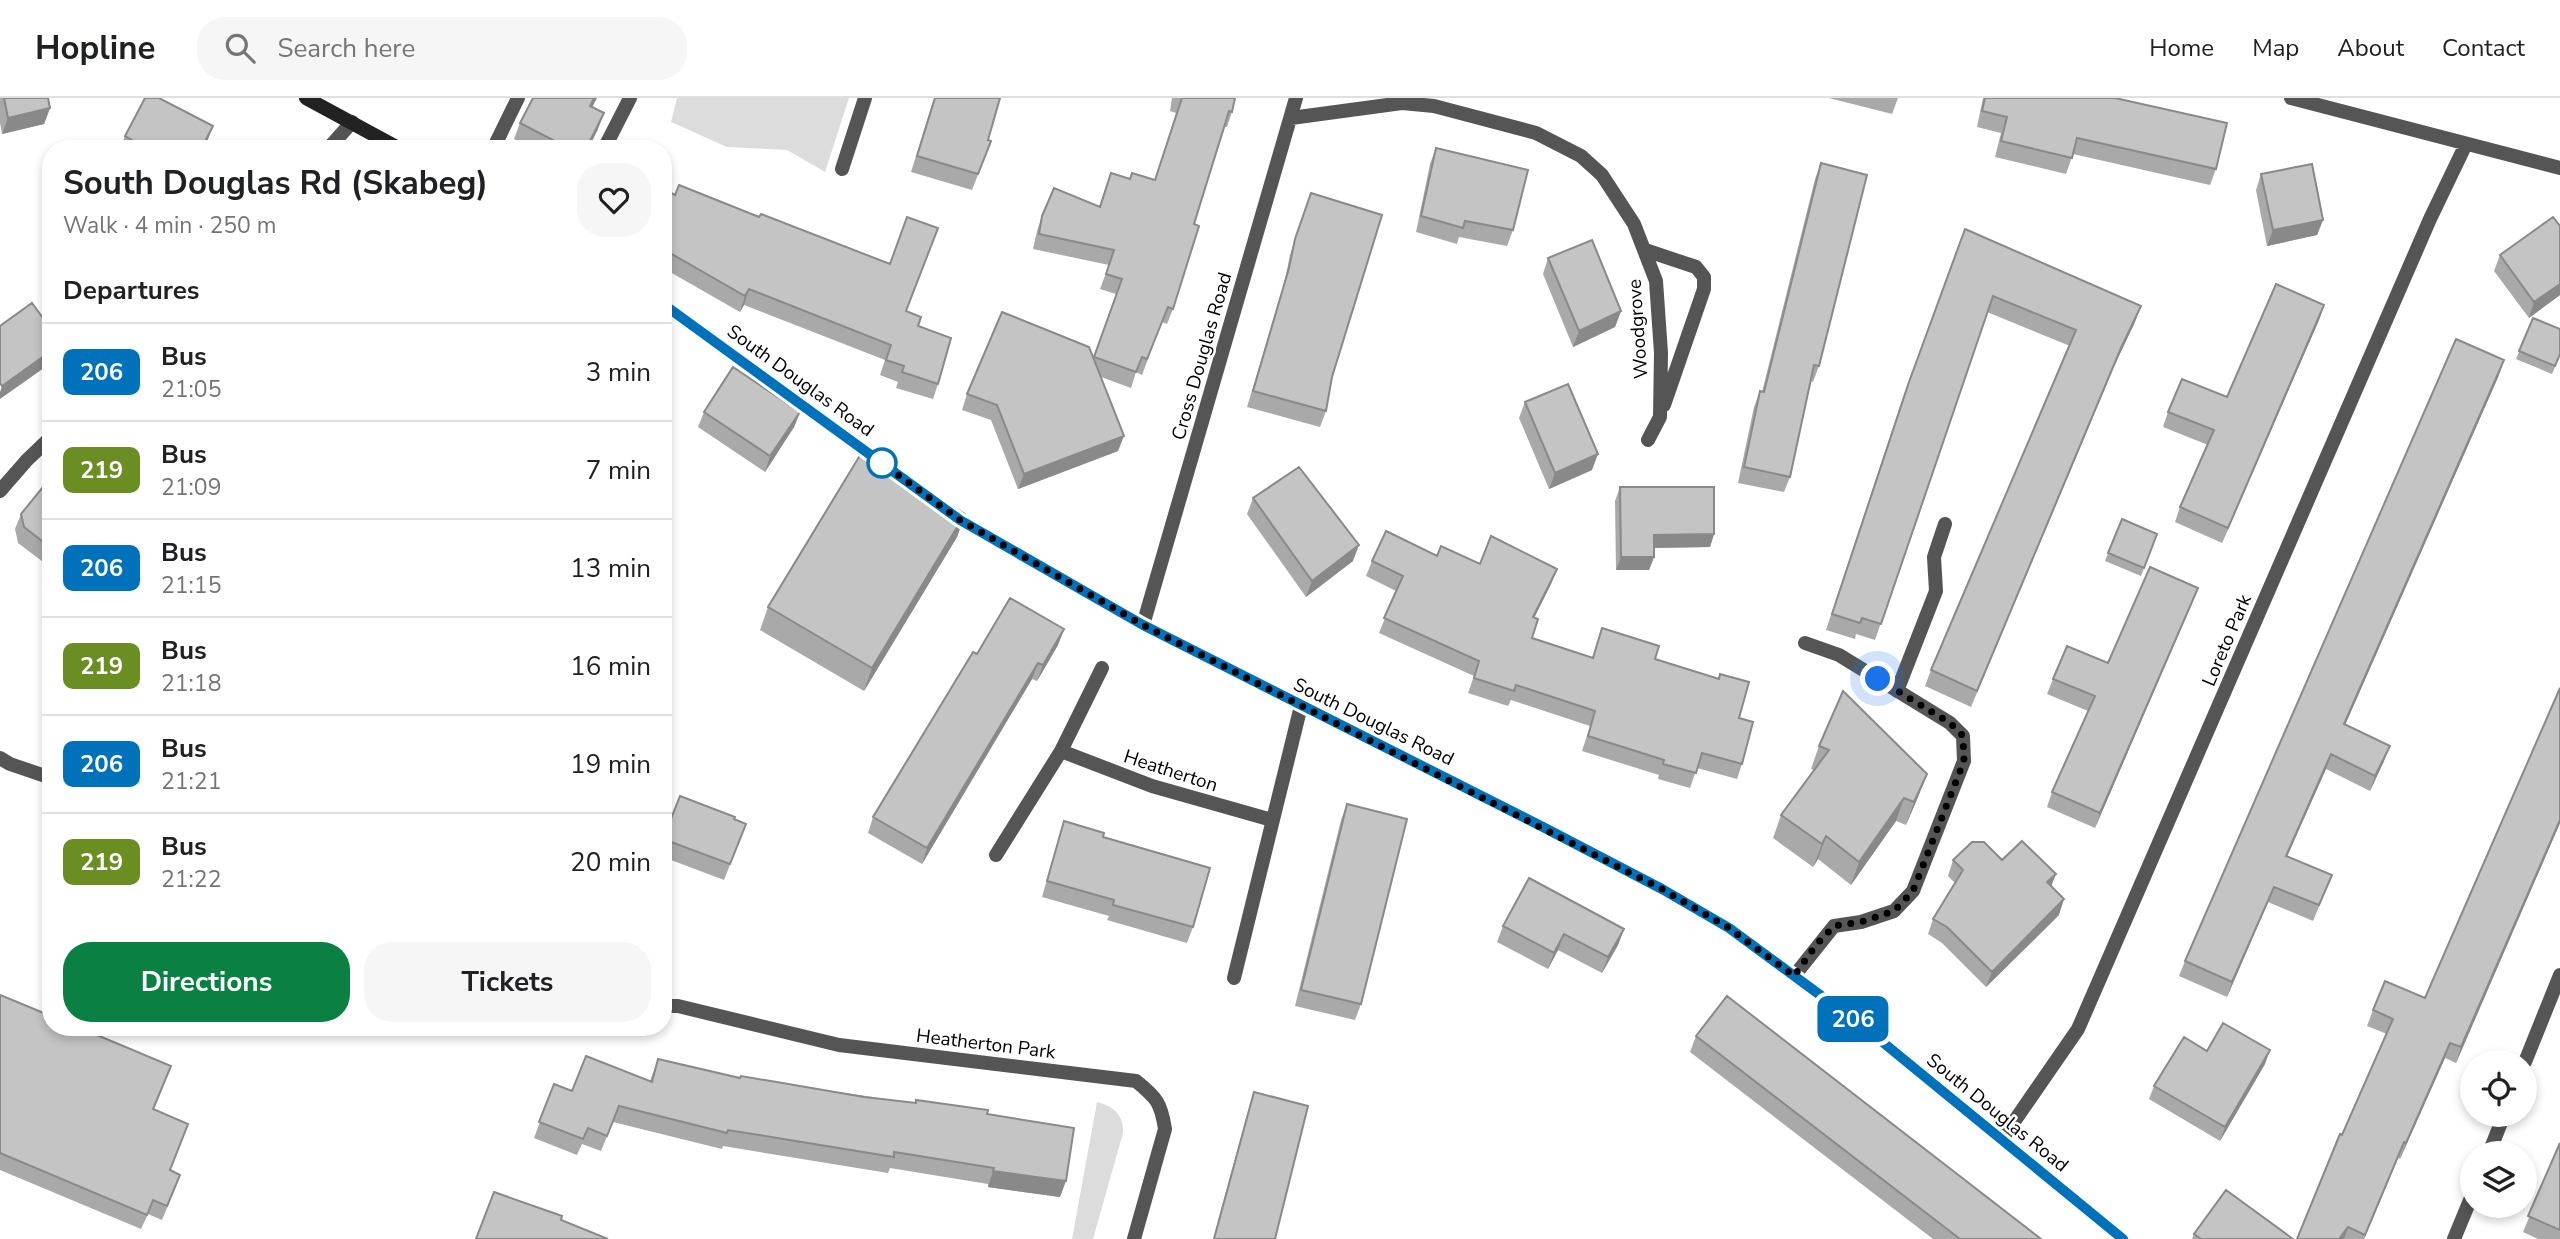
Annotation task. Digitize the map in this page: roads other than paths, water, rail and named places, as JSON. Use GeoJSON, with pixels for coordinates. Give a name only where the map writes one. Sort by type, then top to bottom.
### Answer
{"type":"FeatureCollection","features":[{"type":"Feature","properties":{"kind":"main road"},"geometry":{"type":"LineString","coordinates":[[306,98],[384,140]]}},
{"type":"Feature","properties":{"kind":"main road","name":"South Douglas Road"},"geometry":{"type":"LineString","coordinates":[[672,311],[960,520],[1143,625],[1662,889],[1729,928],[1869,1031],[2123,1239]]}},
{"type":"Feature","properties":{"kind":"street"},"geometry":{"type":"LineString","coordinates":[[497,140],[518,98]]}},
{"type":"Feature","properties":{"kind":"street"},"geometry":{"type":"LineString","coordinates":[[609,140],[630,98]]}},
{"type":"Feature","properties":{"kind":"street"},"geometry":{"type":"LineString","coordinates":[[842,169],[865,98]]}},
{"type":"Feature","properties":{"kind":"street","name":"Cross Douglas Road"},"geometry":{"type":"LineString","coordinates":[[1143,625],[1296,98]]}},
{"type":"Feature","properties":{"kind":"street"},"geometry":{"type":"LineString","coordinates":[[2291,98],[2560,168]]}},
{"type":"Feature","properties":{"kind":"street","name":"Woodgrove"},"geometry":{"type":"LineString","coordinates":[[1291,118],[1402,103],[1434,106],[1536,133],[1574,152],[1602,175],[1634,224],[1656,281],[1661,353],[1660,417],[1648,440]]}},
{"type":"Feature","properties":{"kind":"street"},"geometry":{"type":"LineString","coordinates":[[336,140],[352,122]]}},
{"type":"Feature","properties":{"kind":"street","name":"Loreto Park"},"geometry":{"type":"LineString","coordinates":[[2002,1139],[2078,1029],[2430,219],[2466,144]]}},
{"type":"Feature","properties":{"kind":"street"},"geometry":{"type":"LineString","coordinates":[[1645,250],[1696,267],[1704,277],[1704,289],[1660,417]]}},
{"type":"Feature","properties":{"kind":"street"},"geometry":{"type":"LineString","coordinates":[[0,491],[42,446]]}},
{"type":"Feature","properties":{"kind":"street"},"geometry":{"type":"LineString","coordinates":[[1897,691],[1936,591],[1934,558],[1945,524]]}},
{"type":"Feature","properties":{"kind":"street"},"geometry":{"type":"LineString","coordinates":[[1794,976],[1816,945],[1834,926],[1861,922],[1894,911],[1913,891],[1964,761],[1963,736],[1950,723],[1839,655],[1805,643]]}},
{"type":"Feature","properties":{"kind":"street"},"geometry":{"type":"LineString","coordinates":[[996,855],[1060,751],[1102,668]]}},
{"type":"Feature","properties":{"kind":"street"},"geometry":{"type":"LineString","coordinates":[[1234,978],[1301,706]]}},
{"type":"Feature","properties":{"kind":"street","name":"Heatherton"},"geometry":{"type":"LineString","coordinates":[[1060,751],[1152,786],[1272,820]]}},
{"type":"Feature","properties":{"kind":"street"},"geometry":{"type":"LineString","coordinates":[[0,758],[42,775]]}},
{"type":"Feature","properties":{"kind":"street"},"geometry":{"type":"LineString","coordinates":[[2530,1050],[2560,975]]}},
{"type":"Feature","properties":{"kind":"street","name":"Heatherton Park"},"geometry":{"type":"LineString","coordinates":[[672,1006],[839,1045],[1136,1081],[1156,1097],[1165,1129],[1134,1239]]}},
{"type":"Feature","properties":{"kind":"street"},"geometry":{"type":"LineString","coordinates":[[2454,1239],[2463,1218]]}}]}
